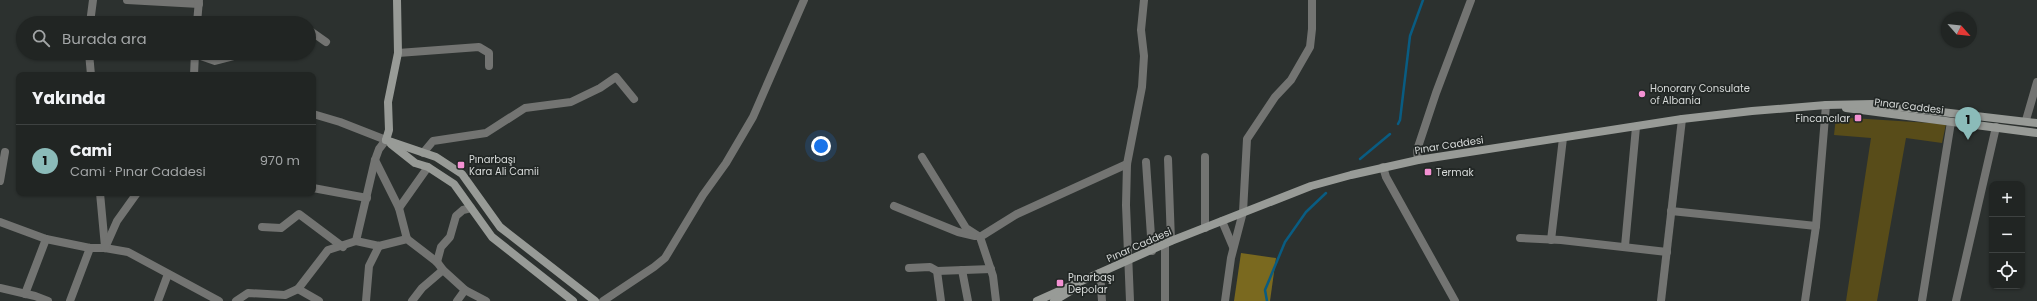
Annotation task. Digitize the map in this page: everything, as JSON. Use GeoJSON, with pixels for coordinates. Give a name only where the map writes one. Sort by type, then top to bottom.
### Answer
{"type":"FeatureCollection","features":[{"type":"Feature","properties":{"kind":"main road"},"geometry":{"type":"LineString","coordinates":[[386,140],[389,130],[388,102],[398,52],[397,0]]}},
{"type":"Feature","properties":{"kind":"main road","name":"Pınar Caddesi"},"geometry":{"type":"LineString","coordinates":[[1037,301],[1168,243],[1311,186],[1383,167],[1418,160],[1682,119],[1826,105],[1873,104],[2026,120],[2037,123]]}},
{"type":"Feature","properties":{"kind":"main road","name":"Pınar Caddesi"},"geometry":{"type":"LineString","coordinates":[[1826,105],[2037,133]]}},
{"type":"Feature","properties":{"kind":"main road"},"geometry":{"type":"LineString","coordinates":[[386,140],[436,157],[462,174],[500,227],[595,301]]}},
{"type":"Feature","properties":{"kind":"main road"},"geometry":{"type":"LineString","coordinates":[[386,140],[415,163],[428,167],[454,184],[492,237],[573,301]]}},
{"type":"Feature","properties":{"kind":"main road","name":"Pınar Caddesi"},"geometry":{"type":"LineString","coordinates":[[1054,301],[1096,275]]}},
{"type":"Feature","properties":{"kind":"street"},"geometry":{"type":"LineString","coordinates":[[91,16],[93,0]]}},
{"type":"Feature","properties":{"kind":"street"},"geometry":{"type":"LineString","coordinates":[[127,0],[199,2],[198,16]]}},
{"type":"Feature","properties":{"kind":"street"},"geometry":{"type":"LineString","coordinates":[[603,301],[665,258],[703,195],[726,163],[753,116],[804,0]]}},
{"type":"Feature","properties":{"kind":"street"},"geometry":{"type":"LineString","coordinates":[[1130,301],[1127,164],[1142,87],[1144,56],[1141,30],[1144,0]]}},
{"type":"Feature","properties":{"kind":"street"},"geometry":{"type":"LineString","coordinates":[[1225,301],[1233,247],[1243,212],[1247,139],[1275,97],[1291,80],[1310,47],[1312,29],[1312,0]]}},
{"type":"Feature","properties":{"kind":"street"},"geometry":{"type":"LineString","coordinates":[[1418,160],[1417,150],[1436,93],[1471,0]]}},
{"type":"Feature","properties":{"kind":"street"},"geometry":{"type":"LineString","coordinates":[[316,35],[326,42]]}},
{"type":"Feature","properties":{"kind":"street"},"geometry":{"type":"LineString","coordinates":[[398,52],[479,47],[489,53],[489,66]]}},
{"type":"Feature","properties":{"kind":"street"},"geometry":{"type":"LineString","coordinates":[[90,60],[91,72]]}},
{"type":"Feature","properties":{"kind":"street"},"geometry":{"type":"LineString","coordinates":[[194,72],[195,60]]}},
{"type":"Feature","properties":{"kind":"street"},"geometry":{"type":"LineString","coordinates":[[423,153],[433,141],[486,133],[525,108],[571,102],[600,88],[616,77],[634,99]]}},
{"type":"Feature","properties":{"kind":"street"},"geometry":{"type":"LineString","coordinates":[[2026,120],[2037,82]]}},
{"type":"Feature","properties":{"kind":"street"},"geometry":{"type":"LineString","coordinates":[[1805,301],[1816,226],[1826,105]]}},
{"type":"Feature","properties":{"kind":"street"},"geometry":{"type":"LineString","coordinates":[[316,115],[340,122],[386,140],[379,149],[375,160],[356,241]]}},
{"type":"Feature","properties":{"kind":"street"},"geometry":{"type":"LineString","coordinates":[[1661,301],[1682,119]]}},
{"type":"Feature","properties":{"kind":"street"},"geometry":{"type":"LineString","coordinates":[[1922,301],[1951,122]]}},
{"type":"Feature","properties":{"kind":"street"},"geometry":{"type":"LineString","coordinates":[[1625,246],[1636,127]]}},
{"type":"Feature","properties":{"kind":"street"},"geometry":{"type":"LineString","coordinates":[[1956,301],[1996,127]]}},
{"type":"Feature","properties":{"kind":"street"},"geometry":{"type":"LineString","coordinates":[[1551,240],[1563,138]]}},
{"type":"Feature","properties":{"kind":"street"},"geometry":{"type":"LineString","coordinates":[[0,181],[5,152]]}},
{"type":"Feature","properties":{"kind":"street"},"geometry":{"type":"LineString","coordinates":[[922,157],[966,228],[980,237],[990,269],[996,301]]}},
{"type":"Feature","properties":{"kind":"street"},"geometry":{"type":"LineString","coordinates":[[1205,157],[1205,228]]}},
{"type":"Feature","properties":{"kind":"street"},"geometry":{"type":"LineString","coordinates":[[1165,301],[1168,243],[1168,159]]}},
{"type":"Feature","properties":{"kind":"street"},"geometry":{"type":"LineString","coordinates":[[375,160],[399,208],[407,239],[437,262],[442,270],[465,290],[486,301]]}},
{"type":"Feature","properties":{"kind":"street"},"geometry":{"type":"LineString","coordinates":[[1146,162],[1152,251]]}},
{"type":"Feature","properties":{"kind":"street"},"geometry":{"type":"LineString","coordinates":[[894,206],[958,232],[980,237],[1017,214],[1127,164]]}},
{"type":"Feature","properties":{"kind":"street"},"geometry":{"type":"LineString","coordinates":[[399,208],[428,167]]}},
{"type":"Feature","properties":{"kind":"street"},"geometry":{"type":"LineString","coordinates":[[1383,167],[1386,177],[1455,301]]}},
{"type":"Feature","properties":{"kind":"street"},"geometry":{"type":"LineString","coordinates":[[316,189],[367,198]]}},
{"type":"Feature","properties":{"kind":"street"},"geometry":{"type":"LineString","coordinates":[[100,196],[105,248]]}},
{"type":"Feature","properties":{"kind":"street"},"geometry":{"type":"LineString","coordinates":[[105,248],[117,221],[135,196]]}},
{"type":"Feature","properties":{"kind":"street"},"geometry":{"type":"LineString","coordinates":[[437,262],[441,247],[450,237],[456,216],[463,210],[471,208]]}},
{"type":"Feature","properties":{"kind":"street"},"geometry":{"type":"LineString","coordinates":[[1672,211],[1816,226]]}},
{"type":"Feature","properties":{"kind":"street"},"geometry":{"type":"LineString","coordinates":[[262,227],[281,228],[299,214],[343,247]]}},
{"type":"Feature","properties":{"kind":"street"},"geometry":{"type":"LineString","coordinates":[[1222,221],[1233,247]]}},
{"type":"Feature","properties":{"kind":"street"},"geometry":{"type":"LineString","coordinates":[[0,222],[46,239],[90,248],[105,248],[128,252],[219,301]]}},
{"type":"Feature","properties":{"kind":"street"},"geometry":{"type":"LineString","coordinates":[[1520,238],[1625,246],[1667,252]]}},
{"type":"Feature","properties":{"kind":"street"},"geometry":{"type":"LineString","coordinates":[[25,294],[46,239]]}},
{"type":"Feature","properties":{"kind":"street"},"geometry":{"type":"LineString","coordinates":[[236,301],[248,293],[285,295],[298,289],[328,250],[343,247],[356,241],[379,246],[407,239]]}},
{"type":"Feature","properties":{"kind":"street"},"geometry":{"type":"LineString","coordinates":[[366,301],[369,266],[379,246]]}},
{"type":"Feature","properties":{"kind":"street"},"geometry":{"type":"LineString","coordinates":[[70,301],[90,248]]}},
{"type":"Feature","properties":{"kind":"street"},"geometry":{"type":"LineString","coordinates":[[910,268],[930,267],[937,271],[990,269]]}},
{"type":"Feature","properties":{"kind":"street"},"geometry":{"type":"LineString","coordinates":[[412,301],[422,288],[442,270]]}},
{"type":"Feature","properties":{"kind":"street"},"geometry":{"type":"LineString","coordinates":[[962,270],[968,301]]}},
{"type":"Feature","properties":{"kind":"street"},"geometry":{"type":"LineString","coordinates":[[937,271],[941,301]]}},
{"type":"Feature","properties":{"kind":"street"},"geometry":{"type":"LineString","coordinates":[[158,301],[168,274]]}},
{"type":"Feature","properties":{"kind":"street"},"geometry":{"type":"LineString","coordinates":[[1096,275],[1102,301]]}},
{"type":"Feature","properties":{"kind":"street"},"geometry":{"type":"LineString","coordinates":[[0,288],[25,294],[35,299],[48,301]]}},
{"type":"Feature","properties":{"kind":"street"},"geometry":{"type":"LineString","coordinates":[[298,289],[319,301]]}},
{"type":"Feature","properties":{"kind":"street"},"geometry":{"type":"LineString","coordinates":[[457,301],[465,290]]}},
{"type":"Feature","properties":{"kind":"shaded area"},"geometry":{"type":"Polygon","coordinates":[[[1836,117],[1946,124],[1942,143],[1906,138],[1877,301],[1846,301],[1871,138],[1834,135],[1836,117]]]}},
{"type":"Feature","properties":{"kind":"shaded area"},"geometry":{"type":"Polygon","coordinates":[[[1241,253],[1276,258],[1270,301],[1234,301],[1241,253]]]}},
{"type":"Feature","properties":{"kind":"waterway"},"geometry":{"type":"LineString","coordinates":[[1398,124],[1400,120],[1410,36],[1423,0]]}},
{"type":"Feature","properties":{"kind":"waterway"},"geometry":{"type":"LineString","coordinates":[[1360,159],[1390,134]]}},
{"type":"Feature","properties":{"kind":"waterway"},"geometry":{"type":"LineString","coordinates":[[1267,301],[1265,290],[1285,242],[1306,212],[1326,193]]}},
{"type":"Feature","properties":{"kind":"place","name":"Honorary Consulate of Albania"},"geometry":{"type":"Point","coordinates":[1642,94]}},
{"type":"Feature","properties":{"kind":"place","name":"Fincancılar"},"geometry":{"type":"Point","coordinates":[1858,118]}},
{"type":"Feature","properties":{"kind":"place","name":"Cami"},"geometry":{"type":"Point","coordinates":[1968,140]}},
{"type":"Feature","properties":{"kind":"place","name":"Pınarbaşı Kara Ali Camii"},"geometry":{"type":"Point","coordinates":[461,165]}},
{"type":"Feature","properties":{"kind":"place","name":"Termak"},"geometry":{"type":"Point","coordinates":[1428,172]}},
{"type":"Feature","properties":{"kind":"place","name":"Pınarbaşı Depolar"},"geometry":{"type":"Point","coordinates":[1060,283]}}]}
